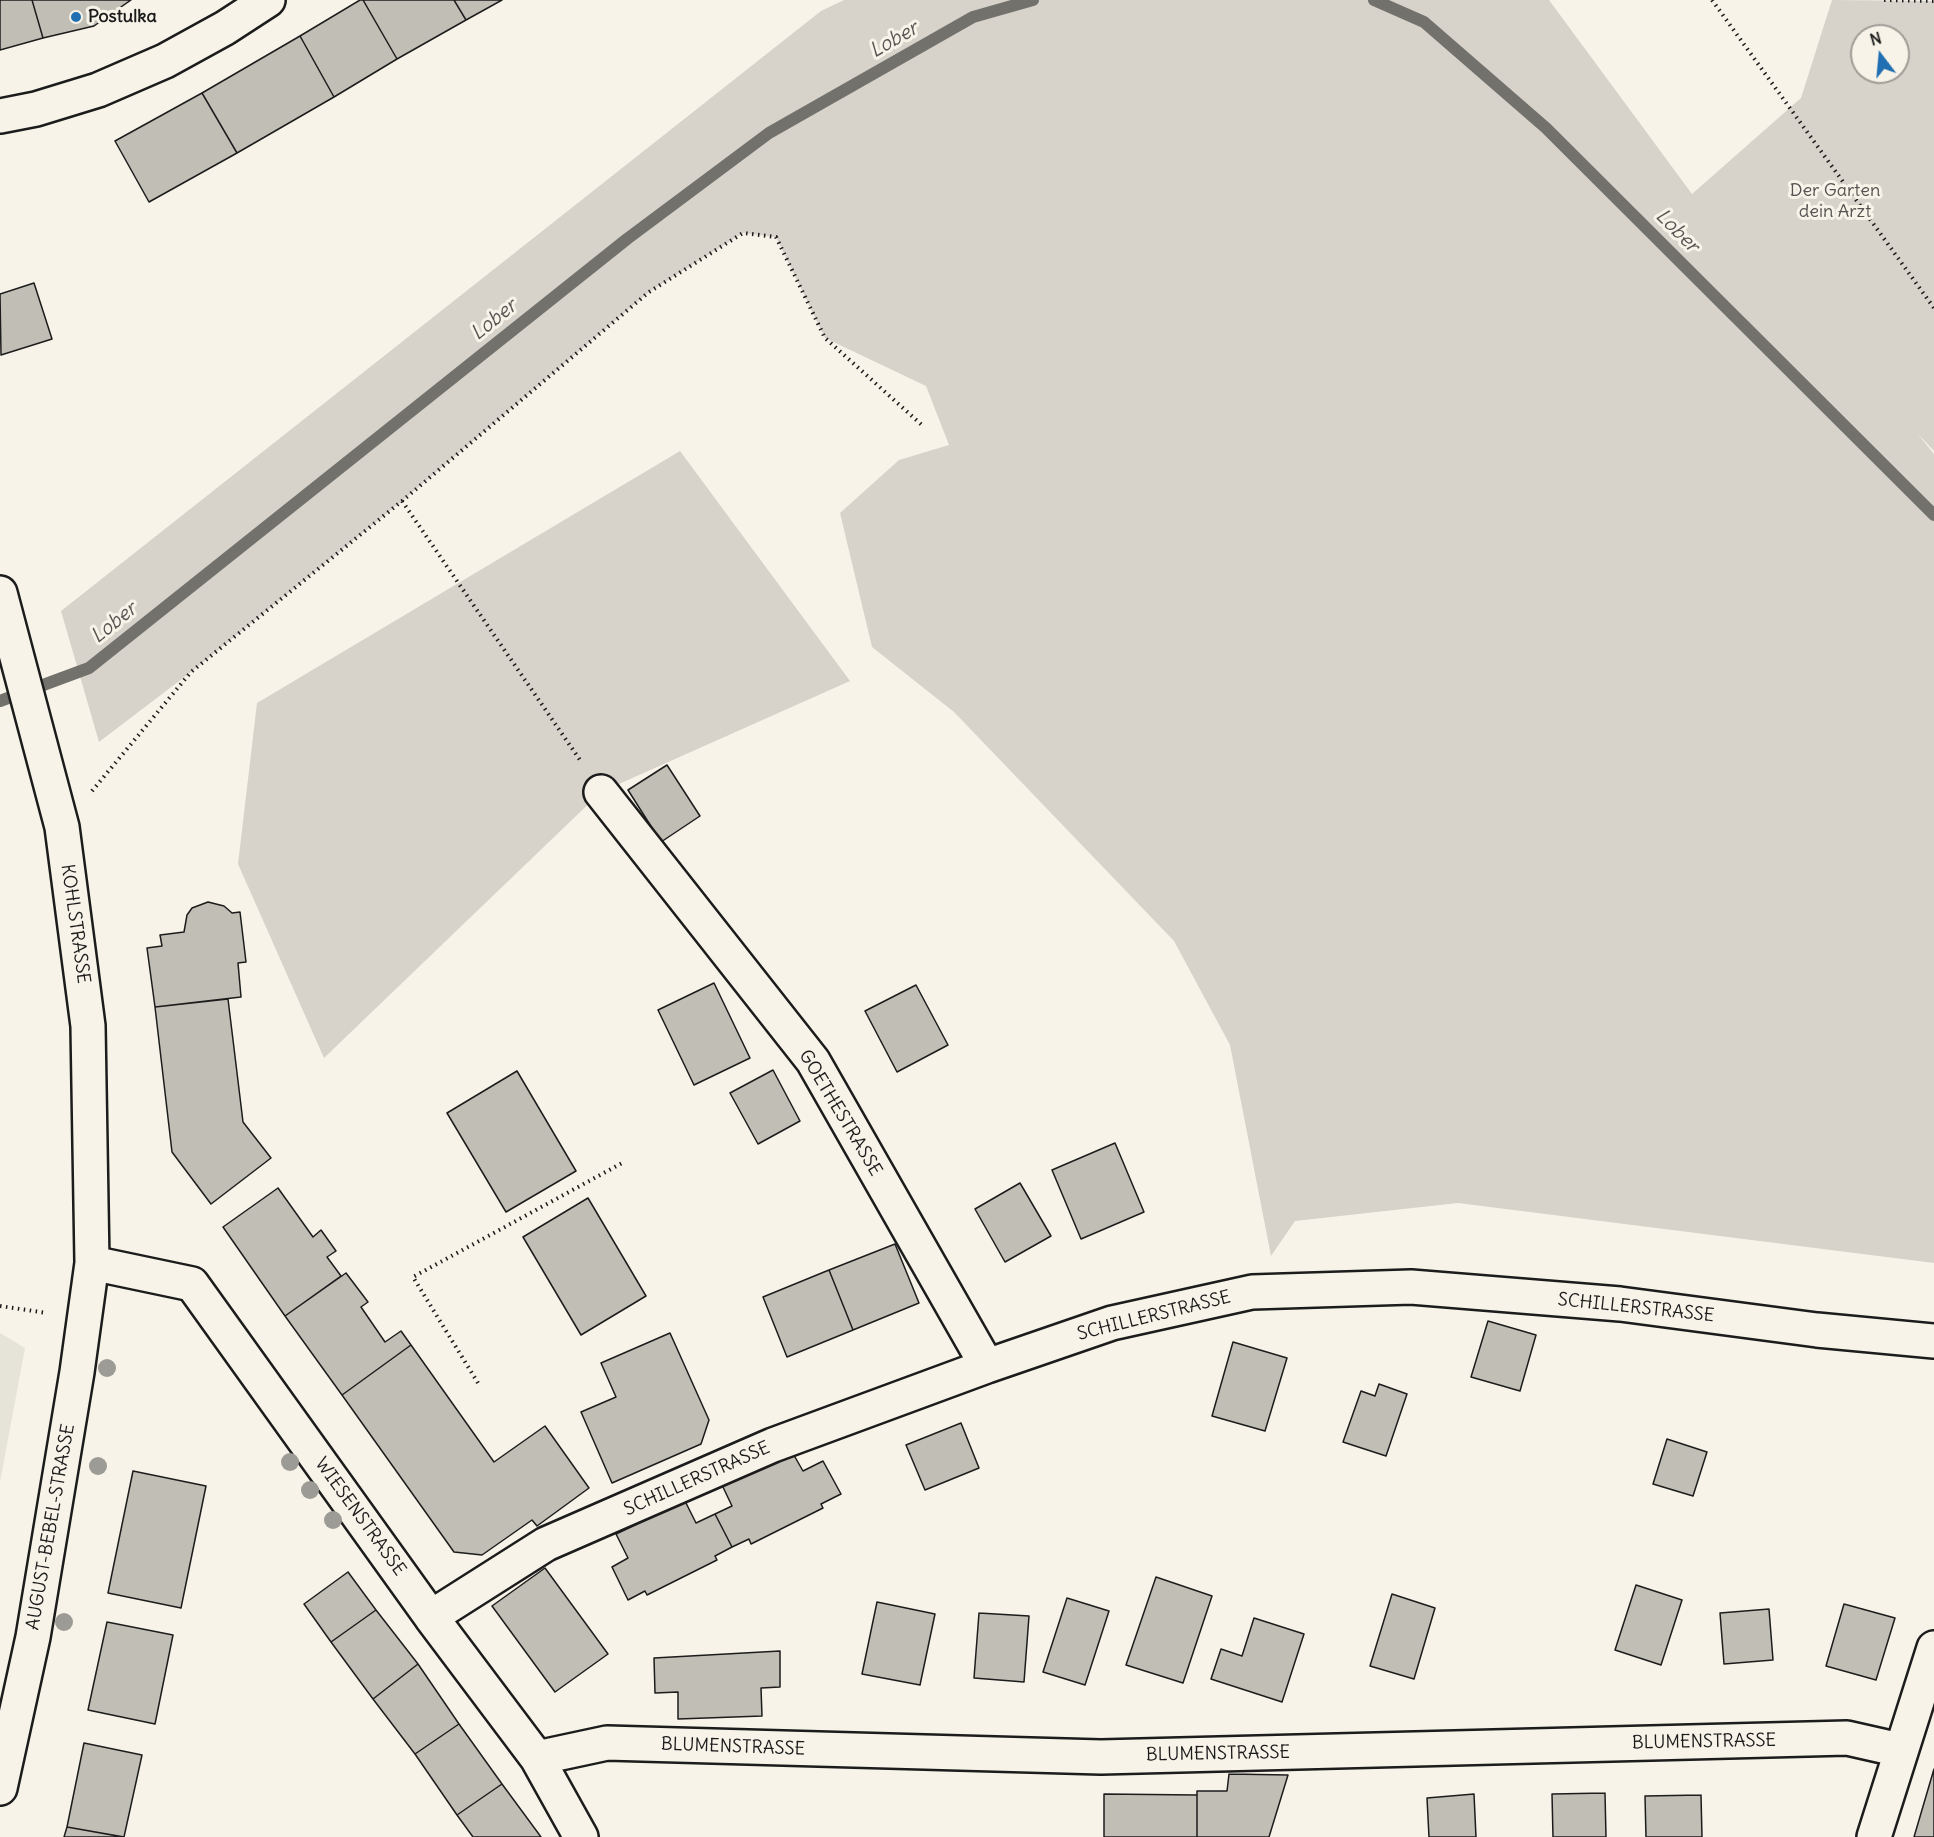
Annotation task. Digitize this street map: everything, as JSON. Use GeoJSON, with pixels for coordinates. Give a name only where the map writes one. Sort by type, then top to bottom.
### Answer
{"type":"FeatureCollection","features":[{"type":"Feature","properties":{"kind":"street"},"geometry":{"type":"LineString","coordinates":[[0,116],[36,109],[98,90],[165,61],[225,28],[268,0]]}},
{"type":"Feature","properties":{"kind":"street","name":"KOHLSTRASSE"},"geometry":{"type":"LineString","coordinates":[[0,593],[62,827],[88,1026],[92,1263]]}},
{"type":"Feature","properties":{"kind":"street","name":"GOETHESTRASSE"},"geometry":{"type":"LineString","coordinates":[[601,792],[813,1061],[987,1365]]}},
{"type":"Feature","properties":{"kind":"street","name":"AUGUST-BEBEL-STRASSE"},"geometry":{"type":"LineString","coordinates":[[0,1788],[33,1637],[85,1319],[92,1263]]}},
{"type":"Feature","properties":{"kind":"street","name":"WIESENSTRASSE"},"geometry":{"type":"LineString","coordinates":[[92,1263],[192,1284],[431,1617],[537,1758],[580,1837]]}},
{"type":"Feature","properties":{"kind":"street","name":"SCHILLERSTRASSE"},"geometry":{"type":"LineString","coordinates":[[431,1617],[546,1544],[773,1445],[987,1365],[1112,1323],[1252,1292],[1411,1287],[1620,1304],[1817,1330],[1934,1341]]}},
{"type":"Feature","properties":{"kind":"street"},"geometry":{"type":"LineString","coordinates":[[1874,1837],[1934,1648]]}},
{"type":"Feature","properties":{"kind":"street","name":"BLUMENSTRASSE"},"geometry":{"type":"LineString","coordinates":[[537,1758],[607,1743],[1101,1756],[1847,1738],[1900,1750]]}},
{"type":"Feature","properties":{"kind":"path"},"geometry":{"type":"LineString","coordinates":[[1712,0],[1934,308]]}},
{"type":"Feature","properties":{"kind":"path"},"geometry":{"type":"LineString","coordinates":[[1884,0],[1934,1]]}},
{"type":"Feature","properties":{"kind":"path"},"geometry":{"type":"LineString","coordinates":[[62,827],[191,672],[402,501],[649,292],[743,233],[776,237],[825,338],[922,425]]}},
{"type":"Feature","properties":{"kind":"path"},"geometry":{"type":"LineString","coordinates":[[402,501],[601,792]]}},
{"type":"Feature","properties":{"kind":"path"},"geometry":{"type":"LineString","coordinates":[[478,1383],[413,1277],[624,1162]]}},
{"type":"Feature","properties":{"kind":"path"},"geometry":{"type":"LineString","coordinates":[[0,1306],[85,1319]]}},
{"type":"Feature","properties":{"kind":"shaded area"},"geometry":{"type":"Polygon","coordinates":[[[0,1333],[25,1348],[0,1482],[0,1333]]]}},
{"type":"Feature","properties":{"kind":"green space","name":"Der Garten dein Arzt"},"geometry":{"type":"Polygon","coordinates":[[[844,0],[1549,0],[1692,194],[1801,98],[1832,0],[1934,1],[1934,451],[1917,433],[1934,454],[1934,1263],[1458,1203],[1295,1221],[1271,1256],[1230,1045],[1174,941],[954,712],[872,647],[840,513],[899,460],[949,445],[926,386],[825,338],[776,237],[743,233],[649,292],[402,501],[191,672],[99,742],[61,611],[821,11],[844,0]]]}},
{"type":"Feature","properties":{"kind":"green space"},"geometry":{"type":"Polygon","coordinates":[[[680,451],[850,681],[601,792],[324,1058],[238,864],[257,703],[680,451]]]}},
{"type":"Feature","properties":{"kind":"building"},"geometry":{"type":"Polygon","coordinates":[[[0,0],[32,0],[43,38],[0,50],[0,0]]]}},
{"type":"Feature","properties":{"kind":"building"},"geometry":{"type":"Polygon","coordinates":[[[32,0],[131,0],[94,26],[43,38],[32,0]]]}},
{"type":"Feature","properties":{"kind":"building"},"geometry":{"type":"Polygon","coordinates":[[[363,0],[397,59],[334,97],[300,36],[363,0]]]}},
{"type":"Feature","properties":{"kind":"building"},"geometry":{"type":"Polygon","coordinates":[[[363,0],[454,0],[466,20],[397,59],[363,0]]]}},
{"type":"Feature","properties":{"kind":"building"},"geometry":{"type":"Polygon","coordinates":[[[454,0],[502,0],[466,20],[454,0]]]}},
{"type":"Feature","properties":{"kind":"building"},"geometry":{"type":"Polygon","coordinates":[[[300,36],[334,97],[237,153],[202,93],[300,36]]]}},
{"type":"Feature","properties":{"kind":"building"},"geometry":{"type":"Polygon","coordinates":[[[202,93],[237,153],[149,202],[115,141],[202,93]]]}},
{"type":"Feature","properties":{"kind":"building"},"geometry":{"type":"Polygon","coordinates":[[[34,283],[52,339],[1,355],[0,294],[34,283]]]}},
{"type":"Feature","properties":{"kind":"building"},"geometry":{"type":"Polygon","coordinates":[[[667,765],[700,816],[661,842],[628,790],[667,765]]]}},
{"type":"Feature","properties":{"kind":"building"},"geometry":{"type":"Polygon","coordinates":[[[208,902],[224,906],[232,913],[240,912],[246,962],[238,963],[241,997],[155,1007],[147,948],[162,946],[160,935],[184,932],[187,915],[192,908],[208,902]]]}},
{"type":"Feature","properties":{"kind":"building"},"geometry":{"type":"Polygon","coordinates":[[[714,983],[750,1058],[694,1085],[658,1010],[714,983]]]}},
{"type":"Feature","properties":{"kind":"building"},"geometry":{"type":"Polygon","coordinates":[[[916,985],[948,1045],[897,1072],[865,1011],[916,985]]]}},
{"type":"Feature","properties":{"kind":"building"},"geometry":{"type":"Polygon","coordinates":[[[228,999],[243,1122],[271,1158],[211,1204],[172,1152],[155,1007],[228,999]]]}},
{"type":"Feature","properties":{"kind":"building"},"geometry":{"type":"Polygon","coordinates":[[[773,1070],[800,1121],[758,1144],[730,1093],[773,1070]]]}},
{"type":"Feature","properties":{"kind":"building"},"geometry":{"type":"Polygon","coordinates":[[[517,1071],[576,1171],[506,1212],[447,1113],[517,1071]]]}},
{"type":"Feature","properties":{"kind":"building"},"geometry":{"type":"Polygon","coordinates":[[[1115,1143],[1144,1212],[1081,1239],[1052,1170],[1115,1143]]]}},
{"type":"Feature","properties":{"kind":"building"},"geometry":{"type":"Polygon","coordinates":[[[1020,1183],[1051,1236],[1005,1262],[975,1209],[1020,1183]]]}},
{"type":"Feature","properties":{"kind":"building"},"geometry":{"type":"Polygon","coordinates":[[[278,1188],[313,1237],[321,1230],[336,1251],[327,1257],[341,1276],[285,1316],[223,1227],[278,1188]]]}},
{"type":"Feature","properties":{"kind":"building"},"geometry":{"type":"Polygon","coordinates":[[[588,1198],[646,1296],[581,1335],[523,1237],[588,1198]]]}},
{"type":"Feature","properties":{"kind":"building"},"geometry":{"type":"Polygon","coordinates":[[[895,1244],[919,1303],[853,1330],[829,1270],[895,1244]]]}},
{"type":"Feature","properties":{"kind":"building"},"geometry":{"type":"Polygon","coordinates":[[[829,1270],[853,1330],[787,1357],[763,1297],[829,1270]]]}},
{"type":"Feature","properties":{"kind":"building"},"geometry":{"type":"Polygon","coordinates":[[[346,1273],[368,1302],[361,1307],[385,1342],[401,1331],[411,1345],[342,1395],[285,1316],[346,1273]]]}},
{"type":"Feature","properties":{"kind":"building"},"geometry":{"type":"Polygon","coordinates":[[[1488,1321],[1536,1335],[1520,1391],[1471,1377],[1488,1321]]]}},
{"type":"Feature","properties":{"kind":"building"},"geometry":{"type":"Polygon","coordinates":[[[670,1333],[709,1420],[701,1444],[612,1483],[581,1412],[616,1397],[601,1363],[670,1333]]]}},
{"type":"Feature","properties":{"kind":"building"},"geometry":{"type":"Polygon","coordinates":[[[1233,1342],[1287,1358],[1265,1431],[1212,1416],[1233,1342]]]}},
{"type":"Feature","properties":{"kind":"building"},"geometry":{"type":"Polygon","coordinates":[[[411,1345],[494,1462],[545,1426],[589,1488],[537,1526],[532,1520],[482,1555],[454,1552],[342,1395],[411,1345]]]}},
{"type":"Feature","properties":{"kind":"building"},"geometry":{"type":"Polygon","coordinates":[[[1379,1384],[1407,1394],[1386,1456],[1343,1442],[1361,1391],[1375,1396],[1379,1384]]]}},
{"type":"Feature","properties":{"kind":"building"},"geometry":{"type":"Polygon","coordinates":[[[961,1423],[979,1468],[925,1490],[906,1445],[961,1423]]]}},
{"type":"Feature","properties":{"kind":"building"},"geometry":{"type":"Polygon","coordinates":[[[1667,1439],[1707,1452],[1693,1496],[1653,1484],[1667,1439]]]}},
{"type":"Feature","properties":{"kind":"building"},"geometry":{"type":"Polygon","coordinates":[[[791,1450],[803,1471],[823,1461],[841,1494],[821,1504],[823,1508],[751,1544],[749,1539],[732,1547],[715,1514],[732,1506],[722,1485],[791,1450]]]}},
{"type":"Feature","properties":{"kind":"building"},"geometry":{"type":"Polygon","coordinates":[[[133,1471],[206,1486],[181,1608],[108,1593],[133,1471]]]}},
{"type":"Feature","properties":{"kind":"building"},"geometry":{"type":"Polygon","coordinates":[[[685,1501],[696,1523],[715,1514],[732,1547],[715,1556],[717,1560],[647,1595],[645,1591],[628,1600],[612,1567],[628,1558],[616,1534],[685,1501]]]}},
{"type":"Feature","properties":{"kind":"building"},"geometry":{"type":"Polygon","coordinates":[[[545,1568],[608,1654],[555,1692],[492,1606],[545,1568]]]}},
{"type":"Feature","properties":{"kind":"building"},"geometry":{"type":"Polygon","coordinates":[[[348,1572],[376,1610],[331,1642],[304,1604],[348,1572]]]}},
{"type":"Feature","properties":{"kind":"building"},"geometry":{"type":"Polygon","coordinates":[[[1156,1577],[1212,1596],[1183,1683],[1126,1665],[1156,1577]]]}},
{"type":"Feature","properties":{"kind":"building"},"geometry":{"type":"Polygon","coordinates":[[[1636,1585],[1682,1600],[1661,1665],[1615,1650],[1636,1585]]]}},
{"type":"Feature","properties":{"kind":"building"},"geometry":{"type":"Polygon","coordinates":[[[1392,1594],[1435,1608],[1414,1679],[1370,1666],[1392,1594]]]}},
{"type":"Feature","properties":{"kind":"building"},"geometry":{"type":"Polygon","coordinates":[[[1067,1598],[1109,1611],[1085,1685],[1043,1672],[1067,1598]]]}},
{"type":"Feature","properties":{"kind":"building"},"geometry":{"type":"Polygon","coordinates":[[[877,1602],[935,1614],[920,1685],[862,1674],[877,1602]]]}},
{"type":"Feature","properties":{"kind":"building"},"geometry":{"type":"Polygon","coordinates":[[[1844,1604],[1895,1618],[1876,1680],[1826,1666],[1844,1604]]]}},
{"type":"Feature","properties":{"kind":"building"},"geometry":{"type":"Polygon","coordinates":[[[1769,1609],[1773,1660],[1724,1664],[1720,1613],[1769,1609]]]}},
{"type":"Feature","properties":{"kind":"building"},"geometry":{"type":"Polygon","coordinates":[[[376,1610],[418,1664],[373,1699],[331,1642],[376,1610]]]}},
{"type":"Feature","properties":{"kind":"building"},"geometry":{"type":"Polygon","coordinates":[[[979,1613],[1029,1616],[1024,1682],[974,1678],[979,1613]]]}},
{"type":"Feature","properties":{"kind":"building"},"geometry":{"type":"Polygon","coordinates":[[[1254,1618],[1304,1634],[1282,1702],[1211,1679],[1221,1649],[1242,1656],[1254,1618]]]}},
{"type":"Feature","properties":{"kind":"building"},"geometry":{"type":"Polygon","coordinates":[[[107,1622],[173,1635],[155,1724],[88,1710],[107,1622]]]}},
{"type":"Feature","properties":{"kind":"building"},"geometry":{"type":"Polygon","coordinates":[[[780,1651],[780,1687],[761,1688],[762,1716],[678,1719],[678,1692],[655,1693],[654,1658],[780,1651]]]}},
{"type":"Feature","properties":{"kind":"building"},"geometry":{"type":"Polygon","coordinates":[[[418,1664],[459,1724],[415,1754],[373,1699],[418,1664]]]}},
{"type":"Feature","properties":{"kind":"building"},"geometry":{"type":"Polygon","coordinates":[[[459,1724],[502,1784],[457,1815],[415,1754],[459,1724]]]}},
{"type":"Feature","properties":{"kind":"building"},"geometry":{"type":"Polygon","coordinates":[[[84,1743],[142,1755],[124,1837],[67,1827],[84,1743]]]}},
{"type":"Feature","properties":{"kind":"building"},"geometry":{"type":"Polygon","coordinates":[[[1934,1769],[1934,1837],[1914,1837],[1934,1769]]]}},
{"type":"Feature","properties":{"kind":"building"},"geometry":{"type":"Polygon","coordinates":[[[1229,1774],[1288,1775],[1269,1837],[1197,1837],[1197,1791],[1227,1791],[1229,1774]]]}},
{"type":"Feature","properties":{"kind":"building"},"geometry":{"type":"Polygon","coordinates":[[[502,1784],[541,1837],[473,1837],[457,1815],[502,1784]]]}},
{"type":"Feature","properties":{"kind":"building"},"geometry":{"type":"Polygon","coordinates":[[[1605,1793],[1606,1837],[1553,1837],[1552,1794],[1605,1793]]]}},
{"type":"Feature","properties":{"kind":"building"},"geometry":{"type":"Polygon","coordinates":[[[1104,1794],[1197,1795],[1197,1837],[1104,1837],[1104,1794]]]}},
{"type":"Feature","properties":{"kind":"building"},"geometry":{"type":"Polygon","coordinates":[[[1474,1794],[1476,1837],[1429,1837],[1427,1798],[1474,1794]]]}},
{"type":"Feature","properties":{"kind":"building"},"geometry":{"type":"Polygon","coordinates":[[[1701,1795],[1702,1837],[1646,1837],[1645,1796],[1701,1795]]]}},
{"type":"Feature","properties":{"kind":"building"},"geometry":{"type":"Polygon","coordinates":[[[67,1827],[123,1837],[64,1837],[67,1827]]]}},
{"type":"Feature","properties":{"kind":"waterway","name":"Lober"},"geometry":{"type":"LineString","coordinates":[[0,701],[89,668],[627,239],[769,133],[973,17],[1033,0]]}},
{"type":"Feature","properties":{"kind":"waterway","name":"Lober"},"geometry":{"type":"LineString","coordinates":[[1374,0],[1424,22],[1546,128],[1934,515]]}},
{"type":"Feature","properties":{"kind":"place","name":"Postulka"},"geometry":{"type":"Point","coordinates":[76,17]}}]}
